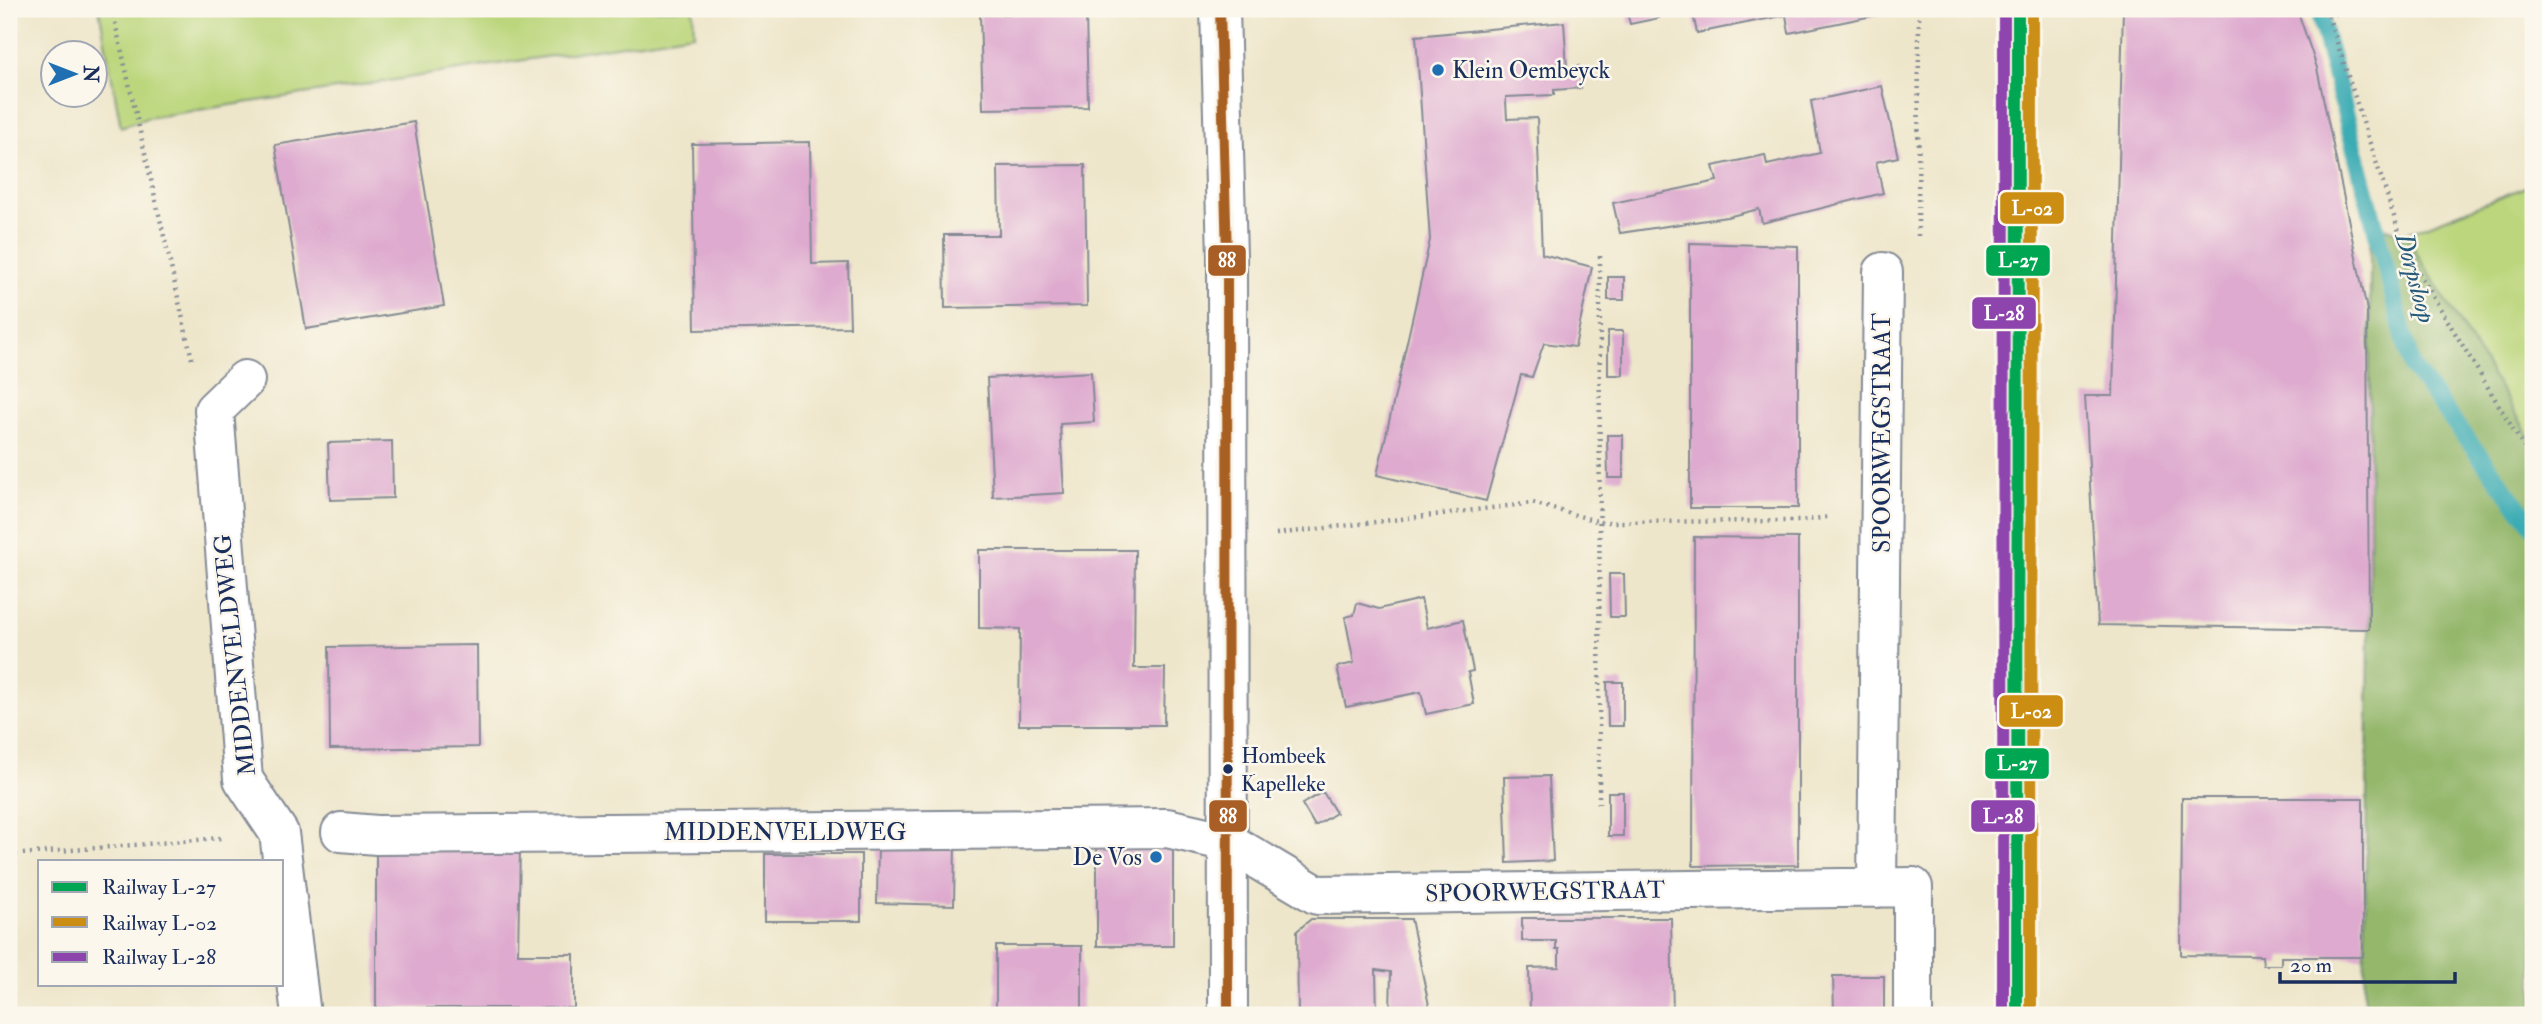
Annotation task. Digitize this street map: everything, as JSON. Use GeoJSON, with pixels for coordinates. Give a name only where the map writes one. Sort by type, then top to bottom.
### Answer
{"type":"FeatureCollection","features":[{"type":"Feature","properties":{"kind":"street"},"geometry":{"type":"LineString","coordinates":[[1220,9],[1227,243],[1228,1015]]}},
{"type":"Feature","properties":{"kind":"street","name":"SPOORWEGSTRAAT"},"geometry":{"type":"LineString","coordinates":[[1877,888],[1883,272]]}},
{"type":"Feature","properties":{"kind":"street","name":"MIDDENVELDWEG"},"geometry":{"type":"LineString","coordinates":[[245,380],[214,410],[216,467],[243,779],[279,833],[282,860]]}},
{"type":"Feature","properties":{"kind":"street","name":"MIDDENVELDWEG"},"geometry":{"type":"LineString","coordinates":[[341,832],[391,835],[1167,828],[1228,842]]}},
{"type":"Feature","properties":{"kind":"street","name":"SPOORWEGSTRAAT"},"geometry":{"type":"LineString","coordinates":[[1228,842],[1317,895],[1913,887],[1913,1015]]}},
{"type":"Feature","properties":{"kind":"street","name":"MIDDENVELDWEG"},"geometry":{"type":"LineString","coordinates":[[284,876],[300,1015]]}},
{"type":"Feature","properties":{"kind":"path"},"geometry":{"type":"LineString","coordinates":[[112,9],[192,359]]}},
{"type":"Feature","properties":{"kind":"path"},"geometry":{"type":"LineString","coordinates":[[2326,9],[2405,250],[2533,462]]}},
{"type":"Feature","properties":{"kind":"path"},"geometry":{"type":"LineString","coordinates":[[2328,17],[2349,9]]}},
{"type":"Feature","properties":{"kind":"path"},"geometry":{"type":"LineString","coordinates":[[1599,804],[1600,254]]}},
{"type":"Feature","properties":{"kind":"path"},"geometry":{"type":"LineString","coordinates":[[1227,540],[1533,503],[1600,522],[1799,521],[1882,509]]}},
{"type":"Feature","properties":{"kind":"path"},"geometry":{"type":"LineString","coordinates":[[9,855],[279,833]]}},
{"type":"Feature","properties":{"kind":"green space"},"geometry":{"type":"Polygon","coordinates":[[[99,9],[693,9],[694,34],[147,118],[121,127],[108,57],[108,38],[104,38],[99,9]]]}},
{"type":"Feature","properties":{"kind":"green space"},"geometry":{"type":"Polygon","coordinates":[[[2533,184],[2533,442],[2405,234],[2533,184]]]}},
{"type":"Feature","properties":{"kind":"green space"},"geometry":{"type":"Polygon","coordinates":[[[2386,228],[2405,234],[2533,442],[2533,1015],[2364,1015],[2370,243],[2386,228]]]}},
{"type":"Feature","properties":{"kind":"building"},"geometry":{"type":"Polygon","coordinates":[[[1626,9],[1657,9],[1659,18],[1630,24],[1626,9]]]}},
{"type":"Feature","properties":{"kind":"building"},"geometry":{"type":"Polygon","coordinates":[[[1692,9],[1902,10],[1789,33],[1786,15],[1697,33],[1692,9]]]}},
{"type":"Feature","properties":{"kind":"building"},"geometry":{"type":"Polygon","coordinates":[[[2123,9],[2297,9],[2317,68],[2367,310],[2369,629],[2098,625],[2085,396],[2113,396],[2123,9]]]}},
{"type":"Feature","properties":{"kind":"building"},"geometry":{"type":"Polygon","coordinates":[[[1086,12],[1088,107],[983,109],[980,15],[1086,12]]]}},
{"type":"Feature","properties":{"kind":"building"},"geometry":{"type":"Polygon","coordinates":[[[1564,22],[1567,68],[1579,66],[1581,88],[1554,90],[1554,95],[1506,97],[1506,101],[1507,119],[1537,118],[1542,254],[1592,267],[1575,347],[1544,343],[1532,377],[1521,375],[1486,501],[1377,475],[1430,240],[1416,36],[1564,22]]]}},
{"type":"Feature","properties":{"kind":"building"},"geometry":{"type":"Polygon","coordinates":[[[1882,86],[1898,157],[1876,162],[1883,193],[1762,223],[1759,209],[1727,217],[1620,233],[1613,203],[1717,181],[1713,166],[1765,155],[1767,165],[1820,153],[1811,101],[1882,86]]]}},
{"type":"Feature","properties":{"kind":"building"},"geometry":{"type":"Polygon","coordinates":[[[414,122],[444,306],[306,329],[275,145],[414,122]]]}},
{"type":"Feature","properties":{"kind":"building"},"geometry":{"type":"Polygon","coordinates":[[[810,142],[812,264],[848,263],[850,327],[695,330],[692,144],[810,142]]]}},
{"type":"Feature","properties":{"kind":"building"},"geometry":{"type":"Polygon","coordinates":[[[1085,165],[1087,306],[945,308],[944,235],[999,235],[998,166],[1085,165]]]}},
{"type":"Feature","properties":{"kind":"building"},"geometry":{"type":"Polygon","coordinates":[[[1690,243],[1798,246],[1798,508],[1690,508],[1690,243]]]}},
{"type":"Feature","properties":{"kind":"building"},"geometry":{"type":"Polygon","coordinates":[[[1608,277],[1624,277],[1624,300],[1608,300],[1608,277]]]}},
{"type":"Feature","properties":{"kind":"building"},"geometry":{"type":"Polygon","coordinates":[[[1608,331],[1623,331],[1623,375],[1608,375],[1608,331]]]}},
{"type":"Feature","properties":{"kind":"building"},"geometry":{"type":"Polygon","coordinates":[[[1091,372],[1094,422],[1060,424],[1064,493],[993,497],[987,378],[1091,372]]]}},
{"type":"Feature","properties":{"kind":"building"},"geometry":{"type":"Polygon","coordinates":[[[1607,435],[1623,435],[1623,478],[1608,478],[1607,435]]]}},
{"type":"Feature","properties":{"kind":"building"},"geometry":{"type":"Polygon","coordinates":[[[392,441],[393,498],[330,500],[328,443],[392,441]]]}},
{"type":"Feature","properties":{"kind":"building"},"geometry":{"type":"Polygon","coordinates":[[[1694,537],[1798,538],[1798,865],[1693,866],[1694,537]]]}},
{"type":"Feature","properties":{"kind":"building"},"geometry":{"type":"Polygon","coordinates":[[[979,550],[1135,550],[1134,668],[1165,668],[1164,725],[1019,725],[1020,629],[979,628],[979,550]]]}},
{"type":"Feature","properties":{"kind":"building"},"geometry":{"type":"Polygon","coordinates":[[[1609,574],[1624,574],[1625,617],[1610,617],[1609,574]]]}},
{"type":"Feature","properties":{"kind":"building"},"geometry":{"type":"Polygon","coordinates":[[[1421,599],[1427,628],[1463,620],[1473,671],[1468,672],[1474,704],[1426,714],[1421,692],[1346,707],[1337,667],[1354,663],[1345,617],[1354,615],[1357,603],[1379,609],[1421,599]]]}},
{"type":"Feature","properties":{"kind":"building"},"geometry":{"type":"Polygon","coordinates":[[[477,645],[478,747],[330,749],[329,647],[477,645]]]}},
{"type":"Feature","properties":{"kind":"building"},"geometry":{"type":"Polygon","coordinates":[[[1607,682],[1623,682],[1623,726],[1608,726],[1607,682]]]}},
{"type":"Feature","properties":{"kind":"building"},"geometry":{"type":"Polygon","coordinates":[[[1549,776],[1553,861],[1507,863],[1504,777],[1549,776]]]}},
{"type":"Feature","properties":{"kind":"building"},"geometry":{"type":"Polygon","coordinates":[[[1323,792],[1336,813],[1315,826],[1302,804],[1323,792]]]}},
{"type":"Feature","properties":{"kind":"building"},"geometry":{"type":"Polygon","coordinates":[[[1608,792],[1623,792],[1623,836],[1608,836],[1608,792]]]}},
{"type":"Feature","properties":{"kind":"building"},"geometry":{"type":"Polygon","coordinates":[[[2182,798],[2363,798],[2363,957],[2281,957],[2281,965],[2263,965],[2262,956],[2181,955],[2182,798]]]}},
{"type":"Feature","properties":{"kind":"building"},"geometry":{"type":"Polygon","coordinates":[[[1097,832],[1173,832],[1173,946],[1097,946],[1097,832]]]}},
{"type":"Feature","properties":{"kind":"building"},"geometry":{"type":"Polygon","coordinates":[[[878,841],[955,843],[954,905],[877,903],[878,841]]]}},
{"type":"Feature","properties":{"kind":"building"},"geometry":{"type":"Polygon","coordinates":[[[376,846],[520,846],[518,954],[574,954],[574,1008],[376,1008],[376,846]]]}},
{"type":"Feature","properties":{"kind":"building"},"geometry":{"type":"Polygon","coordinates":[[[765,854],[861,854],[861,921],[765,921],[765,854]]]}},
{"type":"Feature","properties":{"kind":"building"},"geometry":{"type":"Polygon","coordinates":[[[1522,918],[1671,918],[1673,1015],[1528,1015],[1529,968],[1559,967],[1559,949],[1556,949],[1556,941],[1522,941],[1522,918]]]}},
{"type":"Feature","properties":{"kind":"building"},"geometry":{"type":"Polygon","coordinates":[[[1311,919],[1411,919],[1431,1015],[1395,1015],[1395,1011],[1390,1012],[1391,972],[1376,970],[1377,1015],[1298,1015],[1297,931],[1311,919]]]}},
{"type":"Feature","properties":{"kind":"building"},"geometry":{"type":"Polygon","coordinates":[[[996,946],[1082,946],[1082,1015],[996,1015],[996,946]]]}},
{"type":"Feature","properties":{"kind":"building"},"geometry":{"type":"Polygon","coordinates":[[[1833,976],[1884,976],[1884,1011],[1874,1011],[1874,1015],[1780,1015],[1780,1012],[1834,1011],[1833,976]]]}},
{"type":"Feature","properties":{"kind":"waterway","name":"Dorpsloop"},"geometry":{"type":"LineString","coordinates":[[2318,9],[2412,367],[2533,526]]}},
{"type":"Feature","properties":{"kind":"rail line","name":"L-28"},"geometry":{"type":"LineString","coordinates":[[2003,1015],[2004,9]]}},
{"type":"Feature","properties":{"kind":"rail line","name":"L-27"},"geometry":{"type":"LineString","coordinates":[[2017,1015],[2018,9]]}},
{"type":"Feature","properties":{"kind":"rail line","name":"L-02"},"geometry":{"type":"LineString","coordinates":[[2031,1015],[2032,9]]}},
{"type":"Feature","properties":{"kind":"transit line","name":"88"},"geometry":{"type":"LineString","coordinates":[[1220,9],[1227,256],[1228,1015]]}},
{"type":"Feature","properties":{"kind":"place","name":"Klein Oembeyck"},"geometry":{"type":"Point","coordinates":[1438,70]}},
{"type":"Feature","properties":{"kind":"place","name":"Hombeek Kapelleke"},"geometry":{"type":"Point","coordinates":[1228,769]}},
{"type":"Feature","properties":{"kind":"place","name":"De Vos"},"geometry":{"type":"Point","coordinates":[1156,857]}}]}
